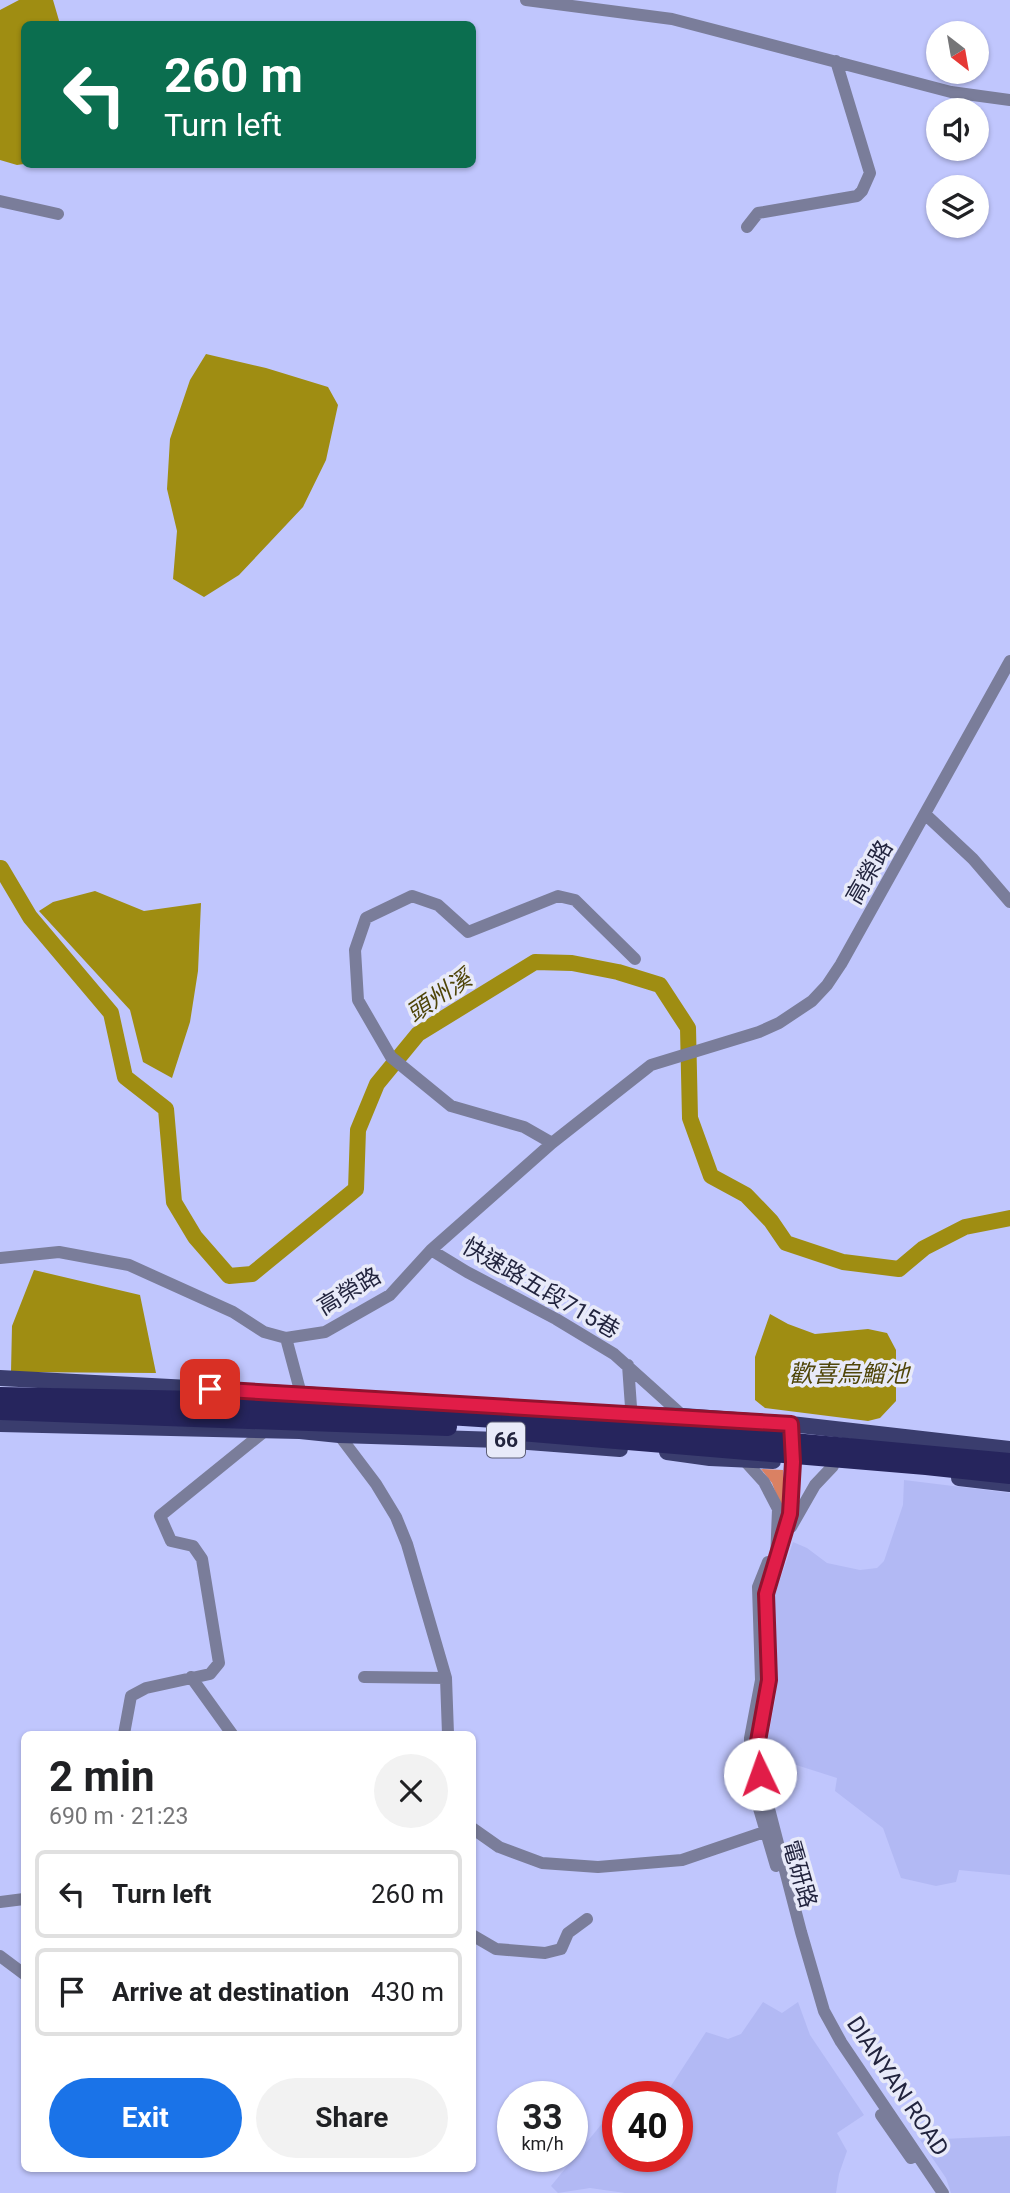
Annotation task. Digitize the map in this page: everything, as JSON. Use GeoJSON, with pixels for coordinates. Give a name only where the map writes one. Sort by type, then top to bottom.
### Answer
{"type":"FeatureCollection","features":[{"type":"Feature","properties":{"kind":"highway"},"geometry":{"type":"LineString","coordinates":[[107,1397],[210,1389]]}},
{"type":"Feature","properties":{"kind":"highway","name":"66"},"geometry":{"type":"LineString","coordinates":[[0,1396],[214,1401],[572,1423],[1010,1462]]}},
{"type":"Feature","properties":{"kind":"highway","name":"66"},"geometry":{"type":"LineString","coordinates":[[0,1411],[482,1430],[1010,1475]]}},
{"type":"Feature","properties":{"kind":"highway"},"geometry":{"type":"LineString","coordinates":[[96,1414],[199,1429]]}},
{"type":"Feature","properties":{"kind":"main road","name":"66"},"geometry":{"type":"LineString","coordinates":[[0,1378],[301,1394],[631,1416],[683,1416],[791,1424],[1010,1449]]}},
{"type":"Feature","properties":{"kind":"main road","name":"66"},"geometry":{"type":"LineString","coordinates":[[0,1424],[266,1430],[500,1440],[793,1462],[1010,1484]]}},
{"type":"Feature","properties":{"kind":"street"},"geometry":{"type":"LineString","coordinates":[[526,0],[672,19],[951,92],[1010,100]]}},
{"type":"Feature","properties":{"kind":"street"},"geometry":{"type":"LineString","coordinates":[[747,227],[758,213],[857,196],[862,191],[870,173],[836,61]]}},
{"type":"Feature","properties":{"kind":"street"},"geometry":{"type":"LineString","coordinates":[[0,201],[58,215]]}},
{"type":"Feature","properties":{"kind":"street","name":"高榮路"},"geometry":{"type":"LineString","coordinates":[[286,1338],[325,1332],[390,1295],[431,1250],[552,1143],[651,1065],[759,1032],[779,1023],[797,1013],[827,985],[926,814],[1010,661]]}},
{"type":"Feature","properties":{"kind":"street"},"geometry":{"type":"LineString","coordinates":[[926,814],[973,859],[1010,902]]}},
{"type":"Feature","properties":{"kind":"street"},"geometry":{"type":"LineString","coordinates":[[552,1143],[524,1127],[451,1106],[391,1057],[358,1000],[355,950],[366,918],[412,895],[438,905],[468,932],[558,896],[575,900],[635,959]]}},
{"type":"Feature","properties":{"kind":"street","name":"快速路五段715巷"},"geometry":{"type":"LineString","coordinates":[[431,1250],[614,1354],[683,1416]]}},
{"type":"Feature","properties":{"kind":"street"},"geometry":{"type":"LineString","coordinates":[[0,1258],[58,1252],[129,1265],[233,1312],[264,1332],[286,1338],[301,1394]]}},
{"type":"Feature","properties":{"kind":"street","name":"快速路五段715巷"},"geometry":{"type":"LineString","coordinates":[[628,1365],[632,1450]]}},
{"type":"Feature","properties":{"kind":"street"},"geometry":{"type":"LineString","coordinates":[[778,1542],[790,1514],[793,1462],[791,1424]]}},
{"type":"Feature","properties":{"kind":"street"},"geometry":{"type":"LineString","coordinates":[[125,1731],[131,1696],[146,1688],[210,1674],[219,1663],[202,1559],[193,1546],[171,1541],[160,1516],[266,1430]]}},
{"type":"Feature","properties":{"kind":"street"},"geometry":{"type":"LineString","coordinates":[[339,1435],[376,1484],[396,1517],[407,1544],[446,1678],[448,1731]]}},
{"type":"Feature","properties":{"kind":"street"},"geometry":{"type":"LineString","coordinates":[[744,1460],[764,1482],[778,1509],[778,1542]]}},
{"type":"Feature","properties":{"kind":"street"},"geometry":{"type":"LineString","coordinates":[[778,1542],[815,1485],[833,1466]]}},
{"type":"Feature","properties":{"kind":"street","name":"電研路"},"geometry":{"type":"LineString","coordinates":[[778,1542],[758,1587],[761,1680],[750,1738],[750,1778],[770,1830],[818,2017],[833,2046],[935,2193]]}},
{"type":"Feature","properties":{"kind":"street"},"geometry":{"type":"LineString","coordinates":[[191,1677],[230,1731]]}},
{"type":"Feature","properties":{"kind":"street"},"geometry":{"type":"LineString","coordinates":[[364,1677],[446,1678]]}},
{"type":"Feature","properties":{"kind":"street"},"geometry":{"type":"LineString","coordinates":[[476,1831],[499,1847],[542,1863],[598,1867],[682,1860],[770,1830]]}},
{"type":"Feature","properties":{"kind":"street","name":"DIANYAN ROAD"},"geometry":{"type":"LineString","coordinates":[[770,1830],[824,2011],[841,2042],[943,2193]]}},
{"type":"Feature","properties":{"kind":"street"},"geometry":{"type":"LineString","coordinates":[[0,1902],[21,1899]]}},
{"type":"Feature","properties":{"kind":"street"},"geometry":{"type":"LineString","coordinates":[[476,1937],[496,1949],[545,1953],[561,1949],[568,1933],[587,1919]]}},
{"type":"Feature","properties":{"kind":"street"},"geometry":{"type":"LineString","coordinates":[[0,1956],[21,1973]]}},
{"type":"Feature","properties":{"kind":"shaded area"},"geometry":{"type":"Polygon","coordinates":[[[761,1469],[783,1470],[784,1515],[772,1483],[761,1469]]]}},
{"type":"Feature","properties":{"kind":"shaded area"},"geometry":{"type":"Polygon","coordinates":[[[904,1480],[1010,1493],[1010,1875],[959,1870],[956,1882],[936,1886],[901,1878],[883,1828],[835,1791],[837,1778],[765,1755],[776,1695],[777,1655],[773,1600],[793,1542],[807,1548],[827,1563],[860,1570],[877,1568],[884,1561],[903,1505],[904,1480]]]}},
{"type":"Feature","properties":{"kind":"shaded area"},"geometry":{"type":"Polygon","coordinates":[[[763,2002],[782,2013],[798,2002],[810,2035],[864,2115],[837,2133],[847,2151],[836,2193],[625,2193],[590,2188],[558,2193],[551,2186],[562,2172],[588,2172],[588,2141],[602,2124],[602,2172],[693,2172],[693,2081],[674,2081],[706,2032],[728,2039],[741,2034],[763,2002]]]}},
{"type":"Feature","properties":{"kind":"shaded area"},"geometry":{"type":"Polygon","coordinates":[[[1010,2136],[1010,2193],[951,2193],[946,2178],[920,2140],[1010,2136]]]}},
{"type":"Feature","properties":{"kind":"water"},"geometry":{"type":"Polygon","coordinates":[[[19,0],[53,0],[59,21],[21,21],[21,164],[17,165],[0,160],[0,10],[19,0]]]}},
{"type":"Feature","properties":{"kind":"water"},"geometry":{"type":"Polygon","coordinates":[[[206,354],[266,368],[328,387],[338,405],[326,460],[303,507],[239,575],[204,597],[173,579],[177,531],[167,489],[170,439],[190,380],[206,354]]]}},
{"type":"Feature","properties":{"kind":"water"},"geometry":{"type":"Polygon","coordinates":[[[95,891],[144,911],[201,903],[198,971],[190,1022],[172,1078],[143,1062],[130,1010],[39,911],[53,902],[95,891]]]}},
{"type":"Feature","properties":{"kind":"water"},"geometry":{"type":"Polygon","coordinates":[[[34,1270],[140,1295],[156,1373],[11,1372],[12,1326],[34,1270]]]}},
{"type":"Feature","properties":{"kind":"water","name":"歡喜烏鰡池"},"geometry":{"type":"Polygon","coordinates":[[[770,1314],[815,1334],[868,1329],[887,1333],[896,1350],[896,1401],[880,1418],[868,1421],[765,1408],[755,1400],[755,1357],[770,1314]]]}},
{"type":"Feature","properties":{"kind":"waterway","name":"頭州溪"},"geometry":{"type":"LineString","coordinates":[[1,868],[30,917],[111,1013],[125,1077],[166,1109],[174,1202],[195,1237],[229,1276],[252,1274],[356,1189],[358,1130],[377,1084],[418,1034],[535,962],[572,963],[618,972],[660,985],[688,1028],[690,1118],[711,1176],[746,1195],[771,1221],[786,1243],[843,1262],[899,1269],[924,1248],[965,1227],[1010,1218]]}},
{"type":"Feature","properties":{"kind":"route"},"geometry":{"type":"LineString","coordinates":[[210,1389],[791,1424],[793,1462],[790,1514],[766,1594],[769,1680],[758,1741],[760,1774]]}}]}
